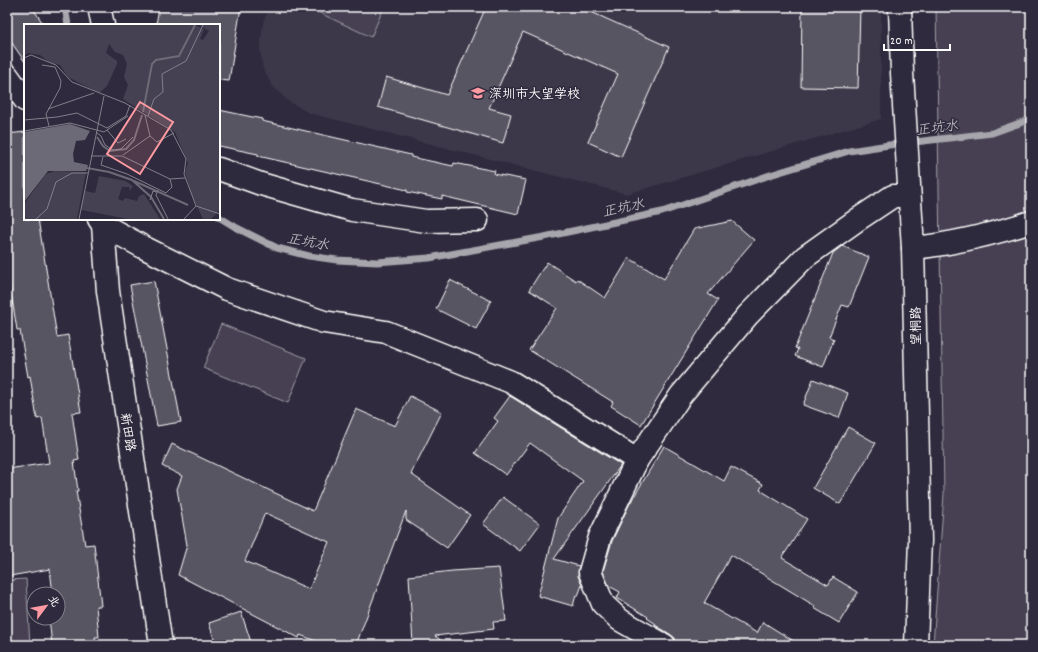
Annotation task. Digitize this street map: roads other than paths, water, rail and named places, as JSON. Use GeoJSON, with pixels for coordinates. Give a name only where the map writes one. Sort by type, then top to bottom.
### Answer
{"type":"FeatureCollection","features":[{"type":"Feature","properties":{"kind":"street"},"geometry":{"type":"LineString","coordinates":[[99,7],[103,24]]}},
{"type":"Feature","properties":{"kind":"street","name":"望桐路"},"geometry":{"type":"LineString","coordinates":[[900,7],[902,73],[913,248],[920,540],[916,645]]}},
{"type":"Feature","properties":{"kind":"street"},"geometry":{"type":"LineString","coordinates":[[7,75],[24,99]]}},
{"type":"Feature","properties":{"kind":"street"},"geometry":{"type":"LineString","coordinates":[[220,169],[261,184],[352,210],[426,221],[477,220]]}},
{"type":"Feature","properties":{"kind":"street"},"geometry":{"type":"LineString","coordinates":[[664,645],[620,620],[603,604],[590,572],[600,537],[637,460],[686,389],[748,315],[806,257],[893,196],[909,196]]}},
{"type":"Feature","properties":{"kind":"street"},"geometry":{"type":"LineString","coordinates":[[101,222],[145,248],[227,289],[324,322],[386,332],[511,382],[637,460]]}},
{"type":"Feature","properties":{"kind":"street","name":"新田路"},"geometry":{"type":"LineString","coordinates":[[101,222],[108,291],[161,645]]}},
{"type":"Feature","properties":{"kind":"street"},"geometry":{"type":"LineString","coordinates":[[913,248],[934,246],[994,234],[1031,222]]}},
{"type":"Feature","properties":{"kind":"waterway","name":"正坑水"},"geometry":{"type":"LineString","coordinates":[[65,7],[68,24]]}},
{"type":"Feature","properties":{"kind":"waterway","name":"正坑水"},"geometry":{"type":"LineString","coordinates":[[220,218],[277,248],[309,256],[337,260],[377,262],[429,258],[544,237],[662,212],[770,175],[849,151],[992,133],[1031,119]]}},
{"type":"Feature","properties":{"kind":"place","name":"深圳市大望学校"},"geometry":{"type":"Point","coordinates":[478,93]}}]}
